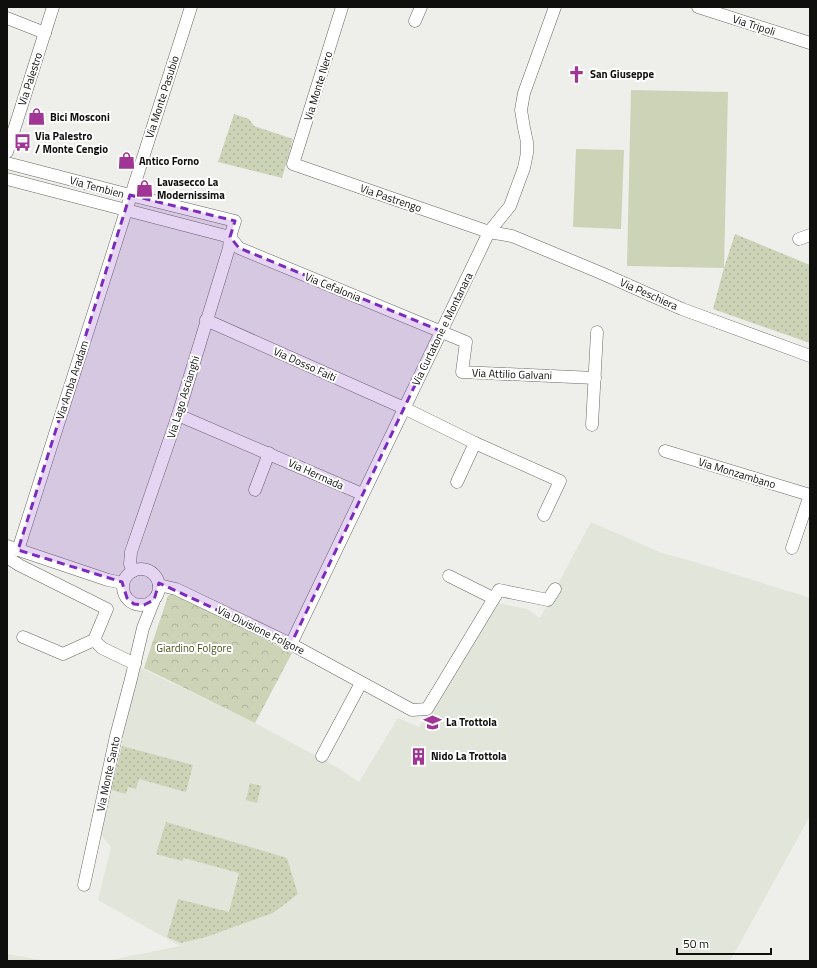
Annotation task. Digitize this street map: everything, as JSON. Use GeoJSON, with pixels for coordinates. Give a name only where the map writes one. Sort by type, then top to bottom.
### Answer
{"type":"FeatureCollection","features":[{"type":"Feature","properties":{"kind":"street","name":"Via Palestro"},"geometry":{"type":"LineString","coordinates":[[7,152],[53,7]]}},
{"type":"Feature","properties":{"kind":"street","name":"Via Monte Pasubio"},"geometry":{"type":"LineString","coordinates":[[126,210],[191,7]]}},
{"type":"Feature","properties":{"kind":"street","name":"Via Monte Nero"},"geometry":{"type":"LineString","coordinates":[[293,164],[342,7]]}},
{"type":"Feature","properties":{"kind":"street"},"geometry":{"type":"LineString","coordinates":[[414,21],[421,7]]}},
{"type":"Feature","properties":{"kind":"street","name":"Via Curtatone e Montanara"},"geometry":{"type":"LineString","coordinates":[[291,644],[489,232],[510,206],[524,168],[528,152],[521,110],[524,93],[555,7]]}},
{"type":"Feature","properties":{"kind":"street","name":"Via Tripoli"},"geometry":{"type":"LineString","coordinates":[[698,7],[810,43]]}},
{"type":"Feature","properties":{"kind":"street"},"geometry":{"type":"LineString","coordinates":[[7,18],[45,33]]}},
{"type":"Feature","properties":{"kind":"street","name":"Via Tembien"},"geometry":{"type":"LineString","coordinates":[[7,162],[235,221]]}},
{"type":"Feature","properties":{"kind":"street","name":"Via Pastrengo"},"geometry":{"type":"LineString","coordinates":[[293,164],[489,232]]}},
{"type":"Feature","properties":{"kind":"street","name":"Via Tembien"},"geometry":{"type":"LineString","coordinates":[[7,179],[230,237]]}},
{"type":"Feature","properties":{"kind":"street","name":"Via Amba Aradam"},"geometry":{"type":"LineString","coordinates":[[12,548],[126,210]]}},
{"type":"Feature","properties":{"kind":"street","name":"Via Lago Ascianghi"},"geometry":{"type":"LineString","coordinates":[[133,571],[130,564],[131,552],[178,415],[229,248],[230,237],[235,221]]}},
{"type":"Feature","properties":{"kind":"street","name":"Via Peschiera"},"geometry":{"type":"LineString","coordinates":[[489,232],[512,236],[682,309],[810,356]]}},
{"type":"Feature","properties":{"kind":"street","name":"Via Cefalonia"},"geometry":{"type":"LineString","coordinates":[[230,237],[239,248],[441,331]]}},
{"type":"Feature","properties":{"kind":"street","name":"Via Dosso Faiti"},"geometry":{"type":"LineString","coordinates":[[206,320],[404,408],[475,443],[560,481],[544,515]]}},
{"type":"Feature","properties":{"kind":"street","name":"Via Attilio Galvani"},"geometry":{"type":"LineString","coordinates":[[441,331],[466,342],[462,372],[595,378]]}},
{"type":"Feature","properties":{"kind":"street"},"geometry":{"type":"LineString","coordinates":[[592,425],[597,332]]}},
{"type":"Feature","properties":{"kind":"street","name":"Via Hermada"},"geometry":{"type":"LineString","coordinates":[[178,415],[270,453],[362,494]]}},
{"type":"Feature","properties":{"kind":"street"},"geometry":{"type":"LineString","coordinates":[[457,482],[475,443]]}},
{"type":"Feature","properties":{"kind":"street","name":"Via Monzambano"},"geometry":{"type":"LineString","coordinates":[[665,451],[810,495]]}},
{"type":"Feature","properties":{"kind":"street"},"geometry":{"type":"LineString","coordinates":[[255,490],[270,453]]}},
{"type":"Feature","properties":{"kind":"street"},"geometry":{"type":"LineString","coordinates":[[792,548],[810,495]]}},
{"type":"Feature","properties":{"kind":"street"},"geometry":{"type":"LineString","coordinates":[[12,548],[108,580],[124,583]]}},
{"type":"Feature","properties":{"kind":"street"},"geometry":{"type":"LineString","coordinates":[[7,557],[19,565],[107,609],[94,640],[63,654],[23,637]]}},
{"type":"Feature","properties":{"kind":"street"},"geometry":{"type":"LineString","coordinates":[[143,628],[140,616],[134,604],[124,593],[124,583],[129,574],[138,569],[150,571],[157,579],[159,585]]}},
{"type":"Feature","properties":{"kind":"street"},"geometry":{"type":"LineString","coordinates":[[449,576],[493,598],[499,590],[548,600],[555,589]]}},
{"type":"Feature","properties":{"kind":"street","name":"Via Divisione Folgore"},"geometry":{"type":"LineString","coordinates":[[159,585],[176,589],[291,644],[412,710],[427,709],[493,598]]}},
{"type":"Feature","properties":{"kind":"street","name":"Via Monte Santo"},"geometry":{"type":"LineString","coordinates":[[84,885],[116,736],[143,628],[158,593],[159,585]]}},
{"type":"Feature","properties":{"kind":"street"},"geometry":{"type":"LineString","coordinates":[[134,604],[144,605],[154,600]]}},
{"type":"Feature","properties":{"kind":"street"},"geometry":{"type":"LineString","coordinates":[[94,640],[102,648],[135,664]]}},
{"type":"Feature","properties":{"kind":"street"},"geometry":{"type":"LineString","coordinates":[[322,756],[361,683]]}},
{"type":"Feature","properties":{"kind":"highlighted area"},"geometry":{"type":"Polygon","coordinates":[[[130,195],[235,221],[230,237],[239,248],[441,331],[291,644],[159,583],[154,600],[144,605],[134,604],[127,598],[122,582],[18,550],[130,195]]]}},
{"type":"Feature","properties":{"kind":"shaded area"},"geometry":{"type":"Polygon","coordinates":[[[591,522],[659,552],[810,598],[810,816],[730,961],[106,961],[180,946],[98,900],[111,847],[101,835],[139,667],[259,725],[338,768],[359,782],[398,718],[419,727],[497,603],[527,609],[540,618],[591,522]]]}},
{"type":"Feature","properties":{"kind":"shaded area"},"geometry":{"type":"Polygon","coordinates":[[[7,954],[47,961],[7,961],[7,954]]]}},
{"type":"Feature","properties":{"kind":"green space"},"geometry":{"type":"Polygon","coordinates":[[[631,90],[728,92],[724,268],[627,266],[631,90]]]}},
{"type":"Feature","properties":{"kind":"green space"},"geometry":{"type":"Polygon","coordinates":[[[234,114],[249,119],[254,126],[293,139],[282,178],[218,162],[234,114]]]}},
{"type":"Feature","properties":{"kind":"green space"},"geometry":{"type":"Polygon","coordinates":[[[576,149],[624,150],[621,229],[573,227],[576,149]]]}},
{"type":"Feature","properties":{"kind":"green space"},"geometry":{"type":"Polygon","coordinates":[[[735,234],[810,265],[810,343],[713,309],[735,234]]]}},
{"type":"Feature","properties":{"kind":"green space","name":"Giardino Folgore"},"geometry":{"type":"Polygon","coordinates":[[[173,593],[292,653],[255,723],[144,668],[168,596],[173,593]]]}},
{"type":"Feature","properties":{"kind":"green space"},"geometry":{"type":"Polygon","coordinates":[[[122,746],[193,765],[186,792],[139,779],[136,789],[128,787],[126,794],[111,790],[122,746]]]}},
{"type":"Feature","properties":{"kind":"green space"},"geometry":{"type":"Polygon","coordinates":[[[250,783],[261,786],[257,803],[246,800],[250,783]]]}},
{"type":"Feature","properties":{"kind":"green space"},"geometry":{"type":"Polygon","coordinates":[[[166,822],[287,858],[298,894],[273,913],[206,937],[181,943],[167,937],[178,899],[229,912],[239,873],[184,858],[182,861],[156,854],[166,822]]]}},
{"type":"Feature","properties":{"kind":"place","name":"San Giuseppe"},"geometry":{"type":"Point","coordinates":[577,74]}},
{"type":"Feature","properties":{"kind":"place","name":"Bici Mosconi"},"geometry":{"type":"Point","coordinates":[37,117]}},
{"type":"Feature","properties":{"kind":"place","name":"Via Palestro / Monte Cengio"},"geometry":{"type":"Point","coordinates":[22,142]}},
{"type":"Feature","properties":{"kind":"place","name":"Antico Forno"},"geometry":{"type":"Point","coordinates":[126,161]}},
{"type":"Feature","properties":{"kind":"place","name":"Lavasecco La Modernissima"},"geometry":{"type":"Point","coordinates":[144,188]}},
{"type":"Feature","properties":{"kind":"place","name":"La Trottola"},"geometry":{"type":"Point","coordinates":[433,722]}},
{"type":"Feature","properties":{"kind":"place","name":"Nido La Trottola"},"geometry":{"type":"Point","coordinates":[418,756]}}]}
